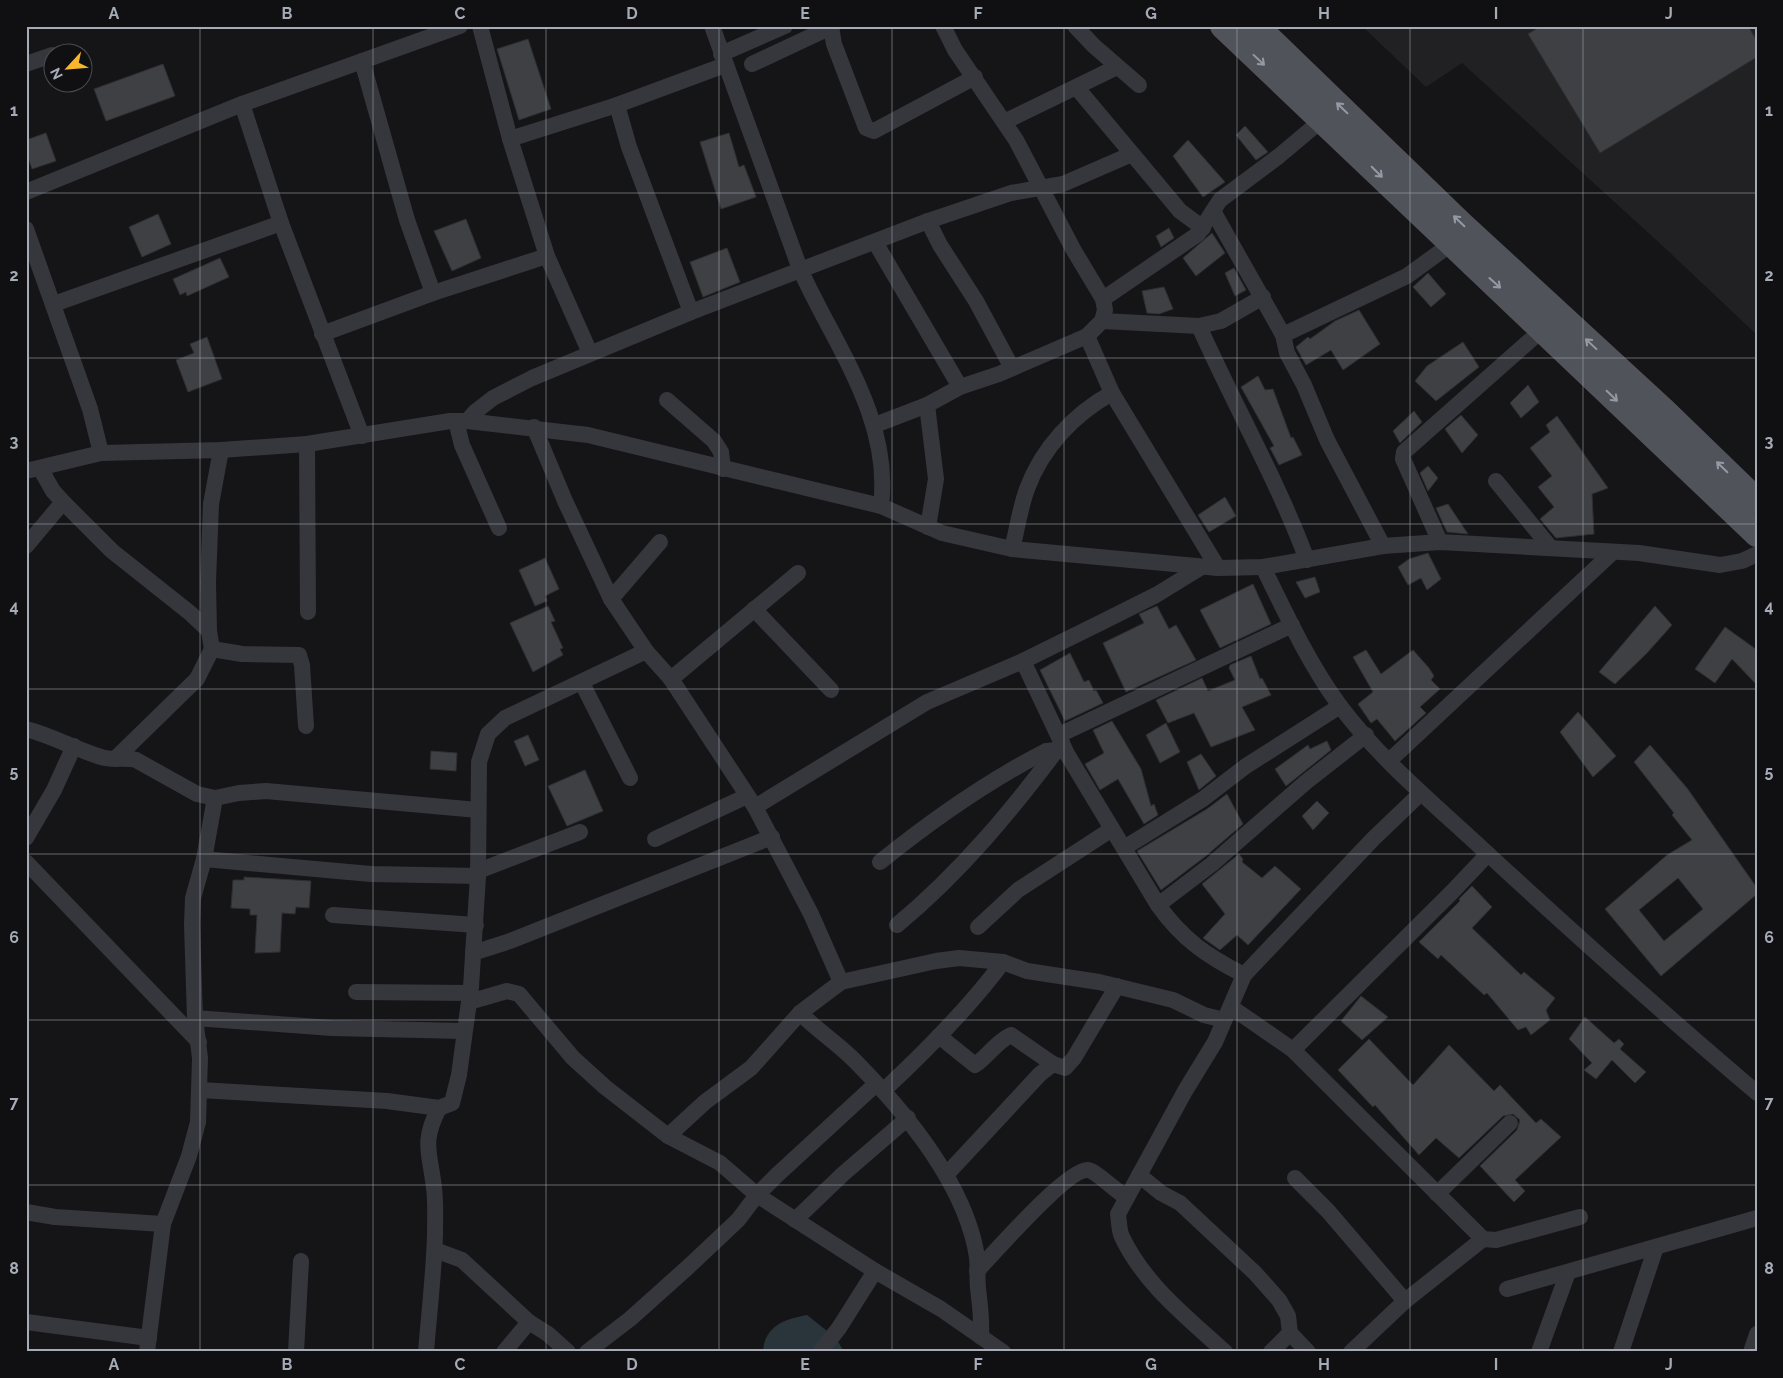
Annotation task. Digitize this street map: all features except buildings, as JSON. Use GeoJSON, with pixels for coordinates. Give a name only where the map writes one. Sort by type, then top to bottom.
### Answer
{"type":"FeatureCollection","features":[{"type":"Feature","properties":{"kind":"main road"},"geometry":{"type":"LineString","coordinates":[[1223,26],[1323,119],[1451,244],[1543,329],[1757,534]]}},
{"type":"Feature","properties":{"kind":"main road"},"geometry":{"type":"LineString","coordinates":[[1256,26],[1462,225],[1664,411],[1757,501]]}},
{"type":"Feature","properties":{"kind":"street"},"geometry":{"type":"LineString","coordinates":[[26,192],[242,104],[460,26]]}},
{"type":"Feature","properties":{"kind":"street"},"geometry":{"type":"LineString","coordinates":[[480,26],[510,139],[547,256],[590,353]]}},
{"type":"Feature","properties":{"kind":"street"},"geometry":{"type":"LineString","coordinates":[[712,26],[800,269],[816,307],[865,399],[875,426],[883,473],[881,506]]}},
{"type":"Feature","properties":{"kind":"street"},"geometry":{"type":"LineString","coordinates":[[510,139],[617,105],[723,59],[785,26]]}},
{"type":"Feature","properties":{"kind":"street"},"geometry":{"type":"LineString","coordinates":[[875,426],[927,405],[960,387],[1012,368],[1087,336],[1102,321],[1105,310],[1103,299],[1092,284],[1016,140],[942,26]]}},
{"type":"Feature","properties":{"kind":"street"},"geometry":{"type":"LineString","coordinates":[[1075,26],[1139,86]]}},
{"type":"Feature","properties":{"kind":"street"},"geometry":{"type":"LineString","coordinates":[[752,64],[832,27],[834,44],[866,128],[874,131],[974,77]]}},
{"type":"Feature","properties":{"kind":"street"},"geometry":{"type":"LineString","coordinates":[[26,64],[42,58]]}},
{"type":"Feature","properties":{"kind":"street"},"geometry":{"type":"LineString","coordinates":[[362,61],[406,220],[433,293]]}},
{"type":"Feature","properties":{"kind":"street"},"geometry":{"type":"LineString","coordinates":[[1004,122],[1117,67]]}},
{"type":"Feature","properties":{"kind":"street"},"geometry":{"type":"LineString","coordinates":[[1077,88],[1180,211],[1203,228]]}},
{"type":"Feature","properties":{"kind":"street"},"geometry":{"type":"LineString","coordinates":[[242,104],[281,223],[362,436]]}},
{"type":"Feature","properties":{"kind":"street"},"geometry":{"type":"LineString","coordinates":[[617,105],[629,146],[691,312]]}},
{"type":"Feature","properties":{"kind":"street"},"geometry":{"type":"LineString","coordinates":[[1103,299],[1186,244],[1203,228],[1220,200],[1232,188],[1279,156],[1323,119]]}},
{"type":"Feature","properties":{"kind":"street"},"geometry":{"type":"LineString","coordinates":[[461,421],[493,398],[532,378],[691,312],[928,221],[1011,193],[1039,186],[1064,184],[1132,154]]}},
{"type":"Feature","properties":{"kind":"street"},"geometry":{"type":"LineString","coordinates":[[1213,211],[1283,335],[1287,353],[1304,385],[1327,440],[1383,546]]}},
{"type":"Feature","properties":{"kind":"street"},"geometry":{"type":"LineString","coordinates":[[928,221],[940,245],[976,301],[1012,368]]}},
{"type":"Feature","properties":{"kind":"street"},"geometry":{"type":"LineString","coordinates":[[54,304],[281,223]]}},
{"type":"Feature","properties":{"kind":"street"},"geometry":{"type":"LineString","coordinates":[[26,229],[90,409],[101,453]]}},
{"type":"Feature","properties":{"kind":"street"},"geometry":{"type":"LineString","coordinates":[[875,242],[960,387]]}},
{"type":"Feature","properties":{"kind":"street"},"geometry":{"type":"LineString","coordinates":[[1283,335],[1407,276],[1451,244]]}},
{"type":"Feature","properties":{"kind":"street"},"geometry":{"type":"LineString","coordinates":[[322,334],[433,293],[547,256]]}},
{"type":"Feature","properties":{"kind":"street"},"geometry":{"type":"LineString","coordinates":[[1102,321],[1199,326],[1221,321],[1263,297]]}},
{"type":"Feature","properties":{"kind":"street"},"geometry":{"type":"LineString","coordinates":[[1199,326],[1246,429],[1274,480],[1306,560]]}},
{"type":"Feature","properties":{"kind":"street"},"geometry":{"type":"LineString","coordinates":[[1440,542],[1403,459],[1404,452],[1543,329]]}},
{"type":"Feature","properties":{"kind":"street"},"geometry":{"type":"LineString","coordinates":[[1087,336],[1112,393],[1218,568]]}},
{"type":"Feature","properties":{"kind":"street"},"geometry":{"type":"LineString","coordinates":[[1012,549],[1027,489],[1049,446],[1093,403],[1112,393]]}},
{"type":"Feature","properties":{"kind":"street"},"geometry":{"type":"LineString","coordinates":[[667,400],[714,441],[721,452],[723,469]]}},
{"type":"Feature","properties":{"kind":"street"},"geometry":{"type":"LineString","coordinates":[[927,405],[936,479],[928,527]]}},
{"type":"Feature","properties":{"kind":"street"},"geometry":{"type":"LineString","coordinates":[[461,421],[462,445],[499,528]]}},
{"type":"Feature","properties":{"kind":"street"},"geometry":{"type":"LineString","coordinates":[[209,631],[190,613],[112,550],[63,502],[33,469],[101,453],[221,450],[307,444],[461,421],[534,427],[588,435],[881,506],[957,538],[993,543],[1012,549],[1200,568],[1263,568],[1383,546],[1440,542],[1639,553],[1720,565],[1742,561],[1757,554]]}},
{"type":"Feature","properties":{"kind":"street"},"geometry":{"type":"LineString","coordinates":[[534,427],[565,501],[611,599],[646,651],[671,679],[751,802],[772,837],[811,914],[841,982]]}},
{"type":"Feature","properties":{"kind":"street"},"geometry":{"type":"LineString","coordinates":[[307,444],[308,612]]}},
{"type":"Feature","properties":{"kind":"street"},"geometry":{"type":"LineString","coordinates":[[116,758],[197,679],[212,649],[209,631],[208,582],[211,504],[221,450]]}},
{"type":"Feature","properties":{"kind":"street"},"geometry":{"type":"LineString","coordinates":[[1496,481],[1550,547]]}},
{"type":"Feature","properties":{"kind":"street"},"geometry":{"type":"LineString","coordinates":[[26,546],[63,502]]}},
{"type":"Feature","properties":{"kind":"street"},"geometry":{"type":"LineString","coordinates":[[611,599],[660,542]]}},
{"type":"Feature","properties":{"kind":"street"},"geometry":{"type":"LineString","coordinates":[[1390,760],[1613,552]]}},
{"type":"Feature","properties":{"kind":"street"},"geometry":{"type":"LineString","coordinates":[[655,839],[751,802],[927,702],[1023,661],[1156,595],[1200,568]]}},
{"type":"Feature","properties":{"kind":"street"},"geometry":{"type":"LineString","coordinates":[[1263,568],[1292,625],[1340,706],[1366,735],[1421,793],[1612,968],[1757,1093]]}},
{"type":"Feature","properties":{"kind":"street"},"geometry":{"type":"LineString","coordinates":[[671,679],[798,573]]}},
{"type":"Feature","properties":{"kind":"street"},"geometry":{"type":"LineString","coordinates":[[754,609],[831,690]]}},
{"type":"Feature","properties":{"kind":"street"},"geometry":{"type":"LineString","coordinates":[[880,862],[924,826],[977,790],[1059,743],[1292,625]]}},
{"type":"Feature","properties":{"kind":"street"},"geometry":{"type":"LineString","coordinates":[[212,649],[242,654],[298,655],[302,664],[306,726]]}},
{"type":"Feature","properties":{"kind":"street"},"geometry":{"type":"LineString","coordinates":[[200,1090],[387,1101],[439,1108],[452,1103],[470,997],[478,874],[479,762],[483,743],[494,727],[529,705],[582,683],[646,651]]}},
{"type":"Feature","properties":{"kind":"street"},"geometry":{"type":"LineString","coordinates":[[1023,661],[1059,743],[1172,925],[1193,946],[1244,975]]}},
{"type":"Feature","properties":{"kind":"street"},"geometry":{"type":"LineString","coordinates":[[582,683],[630,778]]}},
{"type":"Feature","properties":{"kind":"street"},"geometry":{"type":"LineString","coordinates":[[1124,848],[1203,799],[1253,762],[1340,706]]}},
{"type":"Feature","properties":{"kind":"street"},"geometry":{"type":"LineString","coordinates":[[26,729],[54,737],[104,758],[136,760],[197,794],[215,798],[239,793],[266,791],[478,810]]}},
{"type":"Feature","properties":{"kind":"street"},"geometry":{"type":"LineString","coordinates":[[1158,905],[1212,864],[1306,782],[1366,735]]}},
{"type":"Feature","properties":{"kind":"street"},"geometry":{"type":"LineString","coordinates":[[897,925],[926,902],[968,860],[1059,743]]}},
{"type":"Feature","properties":{"kind":"street"},"geometry":{"type":"LineString","coordinates":[[26,838],[54,790],[74,746]]}},
{"type":"Feature","properties":{"kind":"street"},"geometry":{"type":"LineString","coordinates":[[1225,1352],[1173,1305],[1150,1281],[1122,1236],[1118,1214],[1185,1092],[1215,1042],[1244,975],[1373,839],[1421,793]]}},
{"type":"Feature","properties":{"kind":"street"},"geometry":{"type":"LineString","coordinates":[[26,1322],[148,1345],[162,1224],[189,1156],[198,1122],[200,1090],[199,1042],[195,1018],[192,925],[194,898],[204,859],[215,798]]}},
{"type":"Feature","properties":{"kind":"street"},"geometry":{"type":"LineString","coordinates":[[978,928],[1018,890],[1112,829]]}},
{"type":"Feature","properties":{"kind":"street"},"geometry":{"type":"LineString","coordinates":[[204,859],[371,874],[478,874],[580,832]]}},
{"type":"Feature","properties":{"kind":"street"},"geometry":{"type":"LineString","coordinates":[[473,953],[510,941],[772,837]]}},
{"type":"Feature","properties":{"kind":"street"},"geometry":{"type":"LineString","coordinates":[[1293,1050],[1488,854]]}},
{"type":"Feature","properties":{"kind":"street"},"geometry":{"type":"LineString","coordinates":[[26,862],[199,1042]]}},
{"type":"Feature","properties":{"kind":"street"},"geometry":{"type":"LineString","coordinates":[[333,915],[476,925]]}},
{"type":"Feature","properties":{"kind":"street"},"geometry":{"type":"LineString","coordinates":[[668,1136],[705,1102],[752,1068],[800,1014],[841,982],[959,958],[1003,962],[1027,971],[1117,986],[1174,1000],[1204,1015],[1227,1014],[1293,1050],[1483,1239],[1496,1240],[1580,1217]]}},
{"type":"Feature","properties":{"kind":"street"},"geometry":{"type":"LineString","coordinates":[[587,1352],[630,1319],[688,1268],[738,1220],[758,1195],[939,1036],[988,983],[1003,962]]}},
{"type":"Feature","properties":{"kind":"street"},"geometry":{"type":"LineString","coordinates":[[939,1036],[975,1065],[985,1058],[1001,1040],[1011,1035],[1053,1064],[1065,1068],[1074,1058],[1117,986]]}},
{"type":"Feature","properties":{"kind":"street"},"geometry":{"type":"LineString","coordinates":[[356,992],[470,997],[507,991],[519,994],[573,1058],[605,1087],[668,1136],[720,1164],[758,1195],[794,1220],[875,1271],[942,1309],[1003,1352]]}},
{"type":"Feature","properties":{"kind":"street"},"geometry":{"type":"LineString","coordinates":[[800,1014],[856,1062],[880,1087],[908,1118],[946,1175],[971,1235],[977,1258],[982,1310],[981,1337]]}},
{"type":"Feature","properties":{"kind":"street"},"geometry":{"type":"LineString","coordinates":[[195,1018],[332,1028],[464,1031]]}},
{"type":"Feature","properties":{"kind":"street"},"geometry":{"type":"LineString","coordinates":[[946,1175],[999,1116],[1040,1074],[1053,1064]]}},
{"type":"Feature","properties":{"kind":"street"},"geometry":{"type":"LineString","coordinates":[[426,1352],[435,1250],[434,1188],[427,1142],[430,1126],[439,1108]]}},
{"type":"Feature","properties":{"kind":"street"},"geometry":{"type":"LineString","coordinates":[[794,1220],[908,1118]]}},
{"type":"Feature","properties":{"kind":"street"},"geometry":{"type":"LineString","coordinates":[[1437,1194],[1510,1123]]}},
{"type":"Feature","properties":{"kind":"street"},"geometry":{"type":"LineString","coordinates":[[977,1271],[1025,1218],[1063,1183],[1082,1171],[1094,1172],[1126,1197]]}},
{"type":"Feature","properties":{"kind":"street"},"geometry":{"type":"LineString","coordinates":[[1139,1176],[1161,1194],[1180,1203],[1255,1273],[1279,1300],[1288,1316],[1290,1332],[1308,1352]]}},
{"type":"Feature","properties":{"kind":"street"},"geometry":{"type":"LineString","coordinates":[[1295,1178],[1328,1210],[1405,1300]]}},
{"type":"Feature","properties":{"kind":"street"},"geometry":{"type":"LineString","coordinates":[[26,1212],[55,1217],[162,1224]]}},
{"type":"Feature","properties":{"kind":"street"},"geometry":{"type":"LineString","coordinates":[[1506,1289],[1757,1218]]}},
{"type":"Feature","properties":{"kind":"street"},"geometry":{"type":"LineString","coordinates":[[1351,1352],[1405,1300],[1483,1239]]}},
{"type":"Feature","properties":{"kind":"street"},"geometry":{"type":"LineString","coordinates":[[1621,1352],[1656,1247]]}},
{"type":"Feature","properties":{"kind":"street"},"geometry":{"type":"LineString","coordinates":[[435,1250],[462,1260],[529,1322],[548,1334],[568,1352]]}},
{"type":"Feature","properties":{"kind":"street"},"geometry":{"type":"LineString","coordinates":[[296,1352],[301,1261]]}},
{"type":"Feature","properties":{"kind":"street"},"geometry":{"type":"LineString","coordinates":[[820,1352],[839,1328],[875,1271]]}},
{"type":"Feature","properties":{"kind":"street"},"geometry":{"type":"LineString","coordinates":[[1539,1352],[1568,1272]]}},
{"type":"Feature","properties":{"kind":"street"},"geometry":{"type":"LineString","coordinates":[[504,1352],[529,1322]]}},
{"type":"Feature","properties":{"kind":"street"},"geometry":{"type":"LineString","coordinates":[[1271,1352],[1290,1332]]}},
{"type":"Feature","properties":{"kind":"street"},"geometry":{"type":"LineString","coordinates":[[1751,1352],[1757,1334]]}},
{"type":"Feature","properties":{"kind":"shaded area"},"geometry":{"type":"Polygon","coordinates":[[[1362,26],[1757,26],[1757,335],[1666,249],[1462,63],[1426,87],[1362,26]]]}},
{"type":"Feature","properties":{"kind":"shaded area"},"geometry":{"type":"Polygon","coordinates":[[[807,1315],[836,1338],[844,1352],[763,1352],[767,1336],[777,1325],[807,1315]]]}}]}
